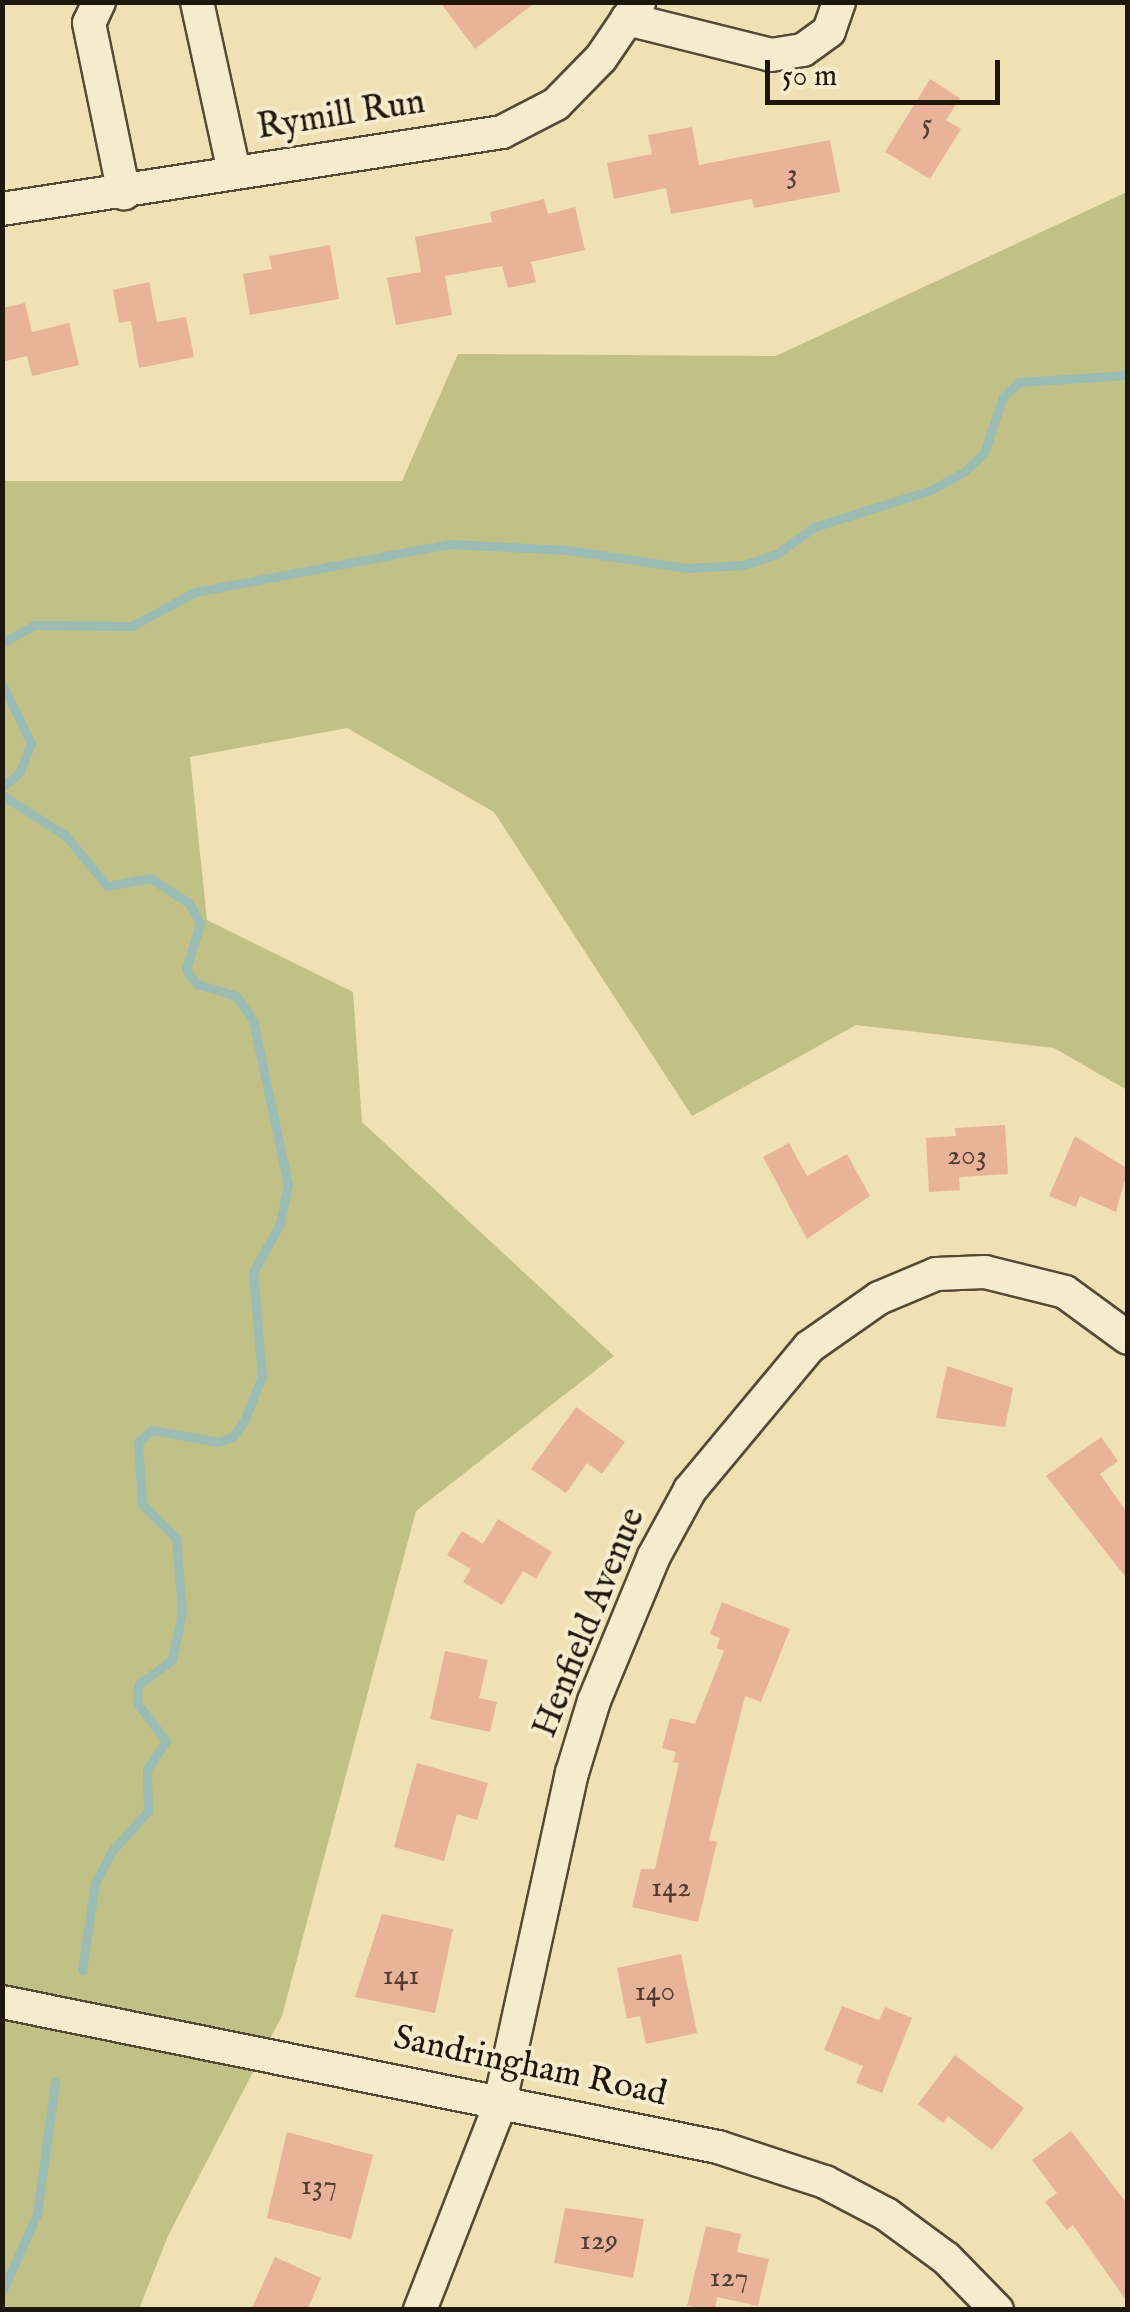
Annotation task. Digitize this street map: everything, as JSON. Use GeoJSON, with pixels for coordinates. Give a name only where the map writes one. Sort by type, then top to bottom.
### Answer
{"type":"FeatureCollection","features":[{"type":"Feature","properties":{"kind":"street"},"geometry":{"type":"LineString","coordinates":[[98,2],[89,23],[124,193]]}},
{"type":"Feature","properties":{"kind":"street"},"geometry":{"type":"LineString","coordinates":[[197,2],[234,172]]}},
{"type":"Feature","properties":{"kind":"street"},"geometry":{"type":"LineString","coordinates":[[633,11],[771,55],[803,50],[829,32],[838,2]]}},
{"type":"Feature","properties":{"kind":"street","name":"Rymill Run"},"geometry":{"type":"LineString","coordinates":[[2,208],[124,193],[234,172],[502,132],[556,104],[633,11]]}},
{"type":"Feature","properties":{"kind":"street","name":"Henfield Avenue"},"geometry":{"type":"LineString","coordinates":[[420,2310],[499,2106],[572,1773],[594,1702],[654,1556],[690,1490],[747,1414],[809,1346],[879,1298],[936,1274],[984,1272],[1065,1292],[1128,1338]]}},
{"type":"Feature","properties":{"kind":"street","name":"Sandringham Road"},"geometry":{"type":"LineString","coordinates":[[2,2002],[337,2065],[499,2106],[718,2147],[824,2182],[916,2236],[997,2310]]}},
{"type":"Feature","properties":{"kind":"shaded area"},"geometry":{"type":"Polygon","coordinates":[[[1127,192],[1127,1090],[1054,1048],[856,1025],[692,1116],[494,812],[347,728],[190,757],[207,920],[353,992],[362,1122],[614,1356],[416,1511],[282,2016],[168,2236],[139,2309],[3,2309],[2,481],[402,481],[458,354],[776,356],[1127,192]]]}},
{"type":"Feature","properties":{"kind":"building"},"geometry":{"type":"Polygon","coordinates":[[[440,2],[536,2],[475,49],[440,2]]]}},
{"type":"Feature","properties":{"kind":"building"},"geometry":{"type":"Polygon","coordinates":[[[930,79],[960,98],[946,120],[961,129],[930,179],[885,152],[930,79]]]}},
{"type":"Feature","properties":{"kind":"building"},"geometry":{"type":"Polygon","coordinates":[[[692,127],[699,165],[830,140],[840,192],[754,208],[752,199],[671,214],[666,188],[614,199],[607,163],[652,154],[648,135],[692,127]]]}},
{"type":"Feature","properties":{"kind":"building"},"geometry":{"type":"Polygon","coordinates":[[[544,199],[548,214],[575,207],[585,250],[531,262],[536,282],[508,288],[502,266],[445,276],[452,315],[396,325],[387,278],[421,272],[415,237],[492,222],[490,212],[544,199]]]}},
{"type":"Feature","properties":{"kind":"building"},"geometry":{"type":"Polygon","coordinates":[[[330,245],[339,299],[250,315],[243,274],[272,269],[269,256],[330,245]]]}},
{"type":"Feature","properties":{"kind":"building"},"geometry":{"type":"Polygon","coordinates":[[[149,282],[157,322],[186,317],[194,357],[139,368],[131,321],[119,323],[113,290],[149,282]]]}},
{"type":"Feature","properties":{"kind":"building"},"geometry":{"type":"Polygon","coordinates":[[[25,303],[32,332],[69,323],[79,365],[32,376],[27,356],[2,362],[2,308],[25,303]]]}},
{"type":"Feature","properties":{"kind":"building"},"geometry":{"type":"Polygon","coordinates":[[[1005,1125],[1008,1174],[959,1177],[960,1190],[929,1192],[926,1138],[956,1136],[955,1128],[1005,1125]]]}},
{"type":"Feature","properties":{"kind":"building"},"geometry":{"type":"Polygon","coordinates":[[[1075,1136],[1128,1169],[1116,1212],[1080,1196],[1076,1207],[1049,1196],[1075,1136]]]}},
{"type":"Feature","properties":{"kind":"building"},"geometry":{"type":"Polygon","coordinates":[[[789,1143],[807,1176],[847,1154],[870,1196],[807,1239],[763,1157],[789,1143]]]}},
{"type":"Feature","properties":{"kind":"building"},"geometry":{"type":"Polygon","coordinates":[[[947,1366],[1013,1388],[1005,1427],[936,1418],[947,1366]]]}},
{"type":"Feature","properties":{"kind":"building"},"geometry":{"type":"Polygon","coordinates":[[[576,1407],[625,1442],[602,1474],[587,1463],[566,1493],[531,1469],[576,1407]]]}},
{"type":"Feature","properties":{"kind":"building"},"geometry":{"type":"Polygon","coordinates":[[[1101,1437],[1118,1461],[1100,1474],[1128,1514],[1128,1580],[1046,1476],[1101,1437]]]}},
{"type":"Feature","properties":{"kind":"building"},"geometry":{"type":"Polygon","coordinates":[[[498,1519],[552,1552],[536,1579],[523,1571],[502,1605],[463,1582],[471,1569],[447,1555],[462,1531],[483,1544],[498,1519]]]}},
{"type":"Feature","properties":{"kind":"building"},"geometry":{"type":"Polygon","coordinates":[[[722,1602],[790,1629],[761,1702],[745,1696],[709,1840],[717,1842],[698,1922],[632,1907],[641,1869],[655,1869],[679,1763],[673,1762],[676,1752],[662,1748],[670,1718],[695,1724],[724,1651],[717,1648],[720,1638],[710,1634],[722,1602]]]}},
{"type":"Feature","properties":{"kind":"building"},"geometry":{"type":"Polygon","coordinates":[[[445,1651],[488,1660],[479,1698],[497,1702],[490,1732],[430,1719],[445,1651]]]}},
{"type":"Feature","properties":{"kind":"building"},"geometry":{"type":"Polygon","coordinates":[[[417,1763],[488,1783],[477,1820],[457,1814],[444,1861],[394,1847],[417,1763]]]}},
{"type":"Feature","properties":{"kind":"building"},"geometry":{"type":"Polygon","coordinates":[[[382,1914],[453,1929],[435,2013],[355,1997],[382,1914]]]}},
{"type":"Feature","properties":{"kind":"building"},"geometry":{"type":"Polygon","coordinates":[[[681,1954],[697,2033],[646,2044],[640,2016],[627,2019],[617,1968],[681,1954]]]}},
{"type":"Feature","properties":{"kind":"building"},"geometry":{"type":"Polygon","coordinates":[[[842,2006],[879,2020],[885,2007],[912,2018],[882,2093],[856,2083],[863,2066],[824,2050],[842,2006]]]}},
{"type":"Feature","properties":{"kind":"building"},"geometry":{"type":"Polygon","coordinates":[[[955,2055],[1024,2108],[992,2150],[948,2116],[943,2123],[918,2104],[955,2055]]]}},
{"type":"Feature","properties":{"kind":"building"},"geometry":{"type":"Polygon","coordinates":[[[1071,2131],[1128,2205],[1128,2303],[1073,2225],[1067,2230],[1045,2202],[1057,2193],[1032,2160],[1071,2131]]]}},
{"type":"Feature","properties":{"kind":"building"},"geometry":{"type":"Polygon","coordinates":[[[287,2132],[373,2155],[351,2239],[267,2218],[287,2132]]]}},
{"type":"Feature","properties":{"kind":"building"},"geometry":{"type":"Polygon","coordinates":[[[565,2208],[644,2219],[633,2278],[554,2263],[565,2208]]]}},
{"type":"Feature","properties":{"kind":"building"},"geometry":{"type":"Polygon","coordinates":[[[706,2226],[741,2234],[737,2252],[769,2259],[758,2306],[717,2297],[715,2310],[687,2306],[706,2226]]]}},
{"type":"Feature","properties":{"kind":"building"},"geometry":{"type":"Polygon","coordinates":[[[275,2257],[321,2278],[307,2310],[251,2310],[275,2257]]]}},
{"type":"Feature","properties":{"kind":"waterway"},"geometry":{"type":"LineString","coordinates":[[2,643],[35,625],[132,626],[195,592],[449,544],[567,550],[687,568],[744,565],[778,553],[814,527],[931,490],[965,471],[984,453],[1003,397],[1019,382],[1128,375]]}},
{"type":"Feature","properties":{"kind":"waterway"},"geometry":{"type":"LineString","coordinates":[[2,684],[31,743],[20,772],[2,787]]}},
{"type":"Feature","properties":{"kind":"waterway"},"geometry":{"type":"LineString","coordinates":[[2,795],[66,836],[107,886],[150,878],[189,903],[200,923],[186,970],[197,984],[236,996],[253,1020],[288,1185],[280,1224],[253,1272],[262,1376],[244,1421],[233,1437],[218,1442],[152,1430],[138,1442],[142,1504],[176,1538],[182,1612],[172,1660],[138,1685],[137,1703],[166,1741],[147,1769],[148,1811],[112,1851],[95,1883],[82,1970]]}},
{"type":"Feature","properties":{"kind":"waterway"},"geometry":{"type":"LineString","coordinates":[[2,2292],[37,2214],[55,2082]]}}]}
